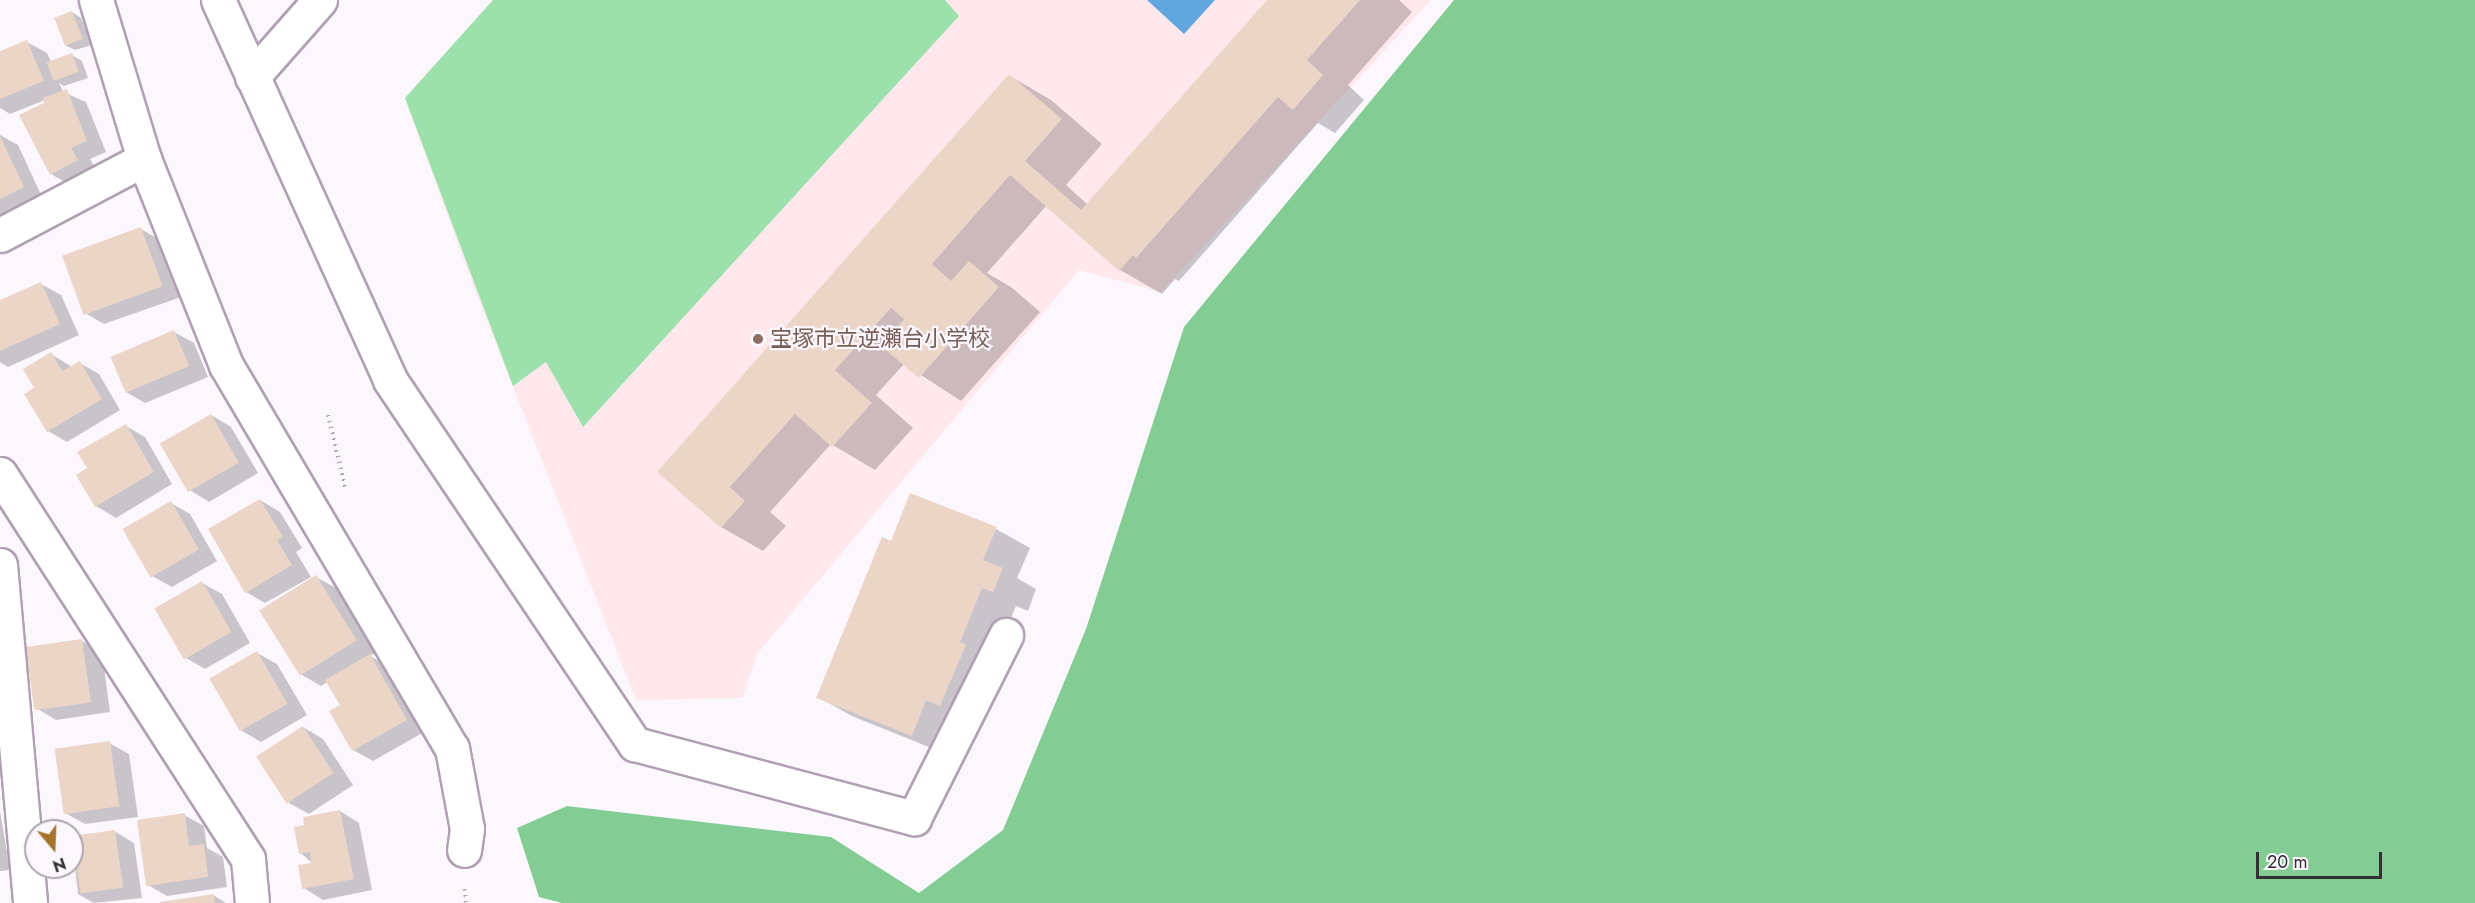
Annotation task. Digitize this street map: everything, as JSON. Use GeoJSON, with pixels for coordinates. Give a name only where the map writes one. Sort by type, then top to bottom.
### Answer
{"type":"FeatureCollection","features":[{"type":"Feature","properties":{"kind":"street"},"geometry":{"type":"LineString","coordinates":[[96,0],[144,159],[226,366],[452,748],[467,829],[464,850]]}},
{"type":"Feature","properties":{"kind":"street"},"geometry":{"type":"LineString","coordinates":[[218,0],[390,380],[635,744],[914,818],[1005,634]]}},
{"type":"Feature","properties":{"kind":"street"},"geometry":{"type":"LineString","coordinates":[[252,77],[320,0]]}},
{"type":"Feature","properties":{"kind":"street"},"geometry":{"type":"LineString","coordinates":[[0,235],[144,159]]}},
{"type":"Feature","properties":{"kind":"street"},"geometry":{"type":"LineString","coordinates":[[0,474],[248,858],[252,903]]}},
{"type":"Feature","properties":{"kind":"street"},"geometry":{"type":"LineString","coordinates":[[0,565],[30,903]]}},
{"type":"Feature","properties":{"kind":"path"},"geometry":{"type":"LineString","coordinates":[[328,415],[346,492]]}},
{"type":"Feature","properties":{"kind":"shaded area","name":"宝塚市立逆瀬台小学校"},"geometry":{"type":"Polygon","coordinates":[[[493,0],[1431,0],[1161,292],[1079,270],[757,654],[742,698],[636,700],[472,282],[405,98],[493,0]]]}},
{"type":"Feature","properties":{"kind":"green space"},"geometry":{"type":"Polygon","coordinates":[[[493,0],[945,0],[959,16],[583,427],[546,362],[513,386],[405,98],[493,0]]]}},
{"type":"Feature","properties":{"kind":"green space"},"geometry":{"type":"Polygon","coordinates":[[[1454,0],[2475,0],[2475,903],[562,903],[539,897],[517,828],[567,806],[831,837],[919,893],[1003,830],[1086,629],[1184,327],[1454,0]]]}},
{"type":"Feature","properties":{"kind":"water"},"geometry":{"type":"Polygon","coordinates":[[[1147,0],[1215,0],[1184,34],[1147,0]]]}},
{"type":"Feature","properties":{"kind":"building"},"geometry":{"type":"Polygon","coordinates":[[[1267,0],[1360,0],[1307,60],[1323,75],[1293,110],[1278,97],[1136,258],[1133,255],[1119,271],[1010,175],[932,264],[951,281],[969,261],[999,287],[919,378],[881,346],[904,319],[891,308],[835,370],[872,403],[832,447],[795,414],[730,487],[745,501],[721,528],[657,472],[1009,74],[1062,119],[1025,161],[1081,210],[1267,0]]]}},
{"type":"Feature","properties":{"kind":"building"},"geometry":{"type":"Polygon","coordinates":[[[72,11],[83,39],[65,46],[54,18],[72,11]]]}},
{"type":"Feature","properties":{"kind":"building"},"geometry":{"type":"Polygon","coordinates":[[[27,40],[44,81],[0,99],[0,51],[27,40]]]}},
{"type":"Feature","properties":{"kind":"building"},"geometry":{"type":"Polygon","coordinates":[[[72,53],[79,72],[53,81],[47,62],[72,53]]]}},
{"type":"Feature","properties":{"kind":"building"},"geometry":{"type":"Polygon","coordinates":[[[67,89],[87,141],[71,148],[78,160],[50,175],[19,115],[44,103],[43,98],[67,89]]]}},
{"type":"Feature","properties":{"kind":"building"},"geometry":{"type":"Polygon","coordinates":[[[0,136],[24,187],[0,199],[0,136]]]}},
{"type":"Feature","properties":{"kind":"building"},"geometry":{"type":"Polygon","coordinates":[[[141,227],[163,286],[84,315],[62,256],[141,227]]]}},
{"type":"Feature","properties":{"kind":"building"},"geometry":{"type":"Polygon","coordinates":[[[41,282],[60,324],[0,351],[0,300],[41,282]]]}},
{"type":"Feature","properties":{"kind":"building"},"geometry":{"type":"Polygon","coordinates":[[[174,330],[189,366],[126,393],[110,357],[174,330]]]}},
{"type":"Feature","properties":{"kind":"building"},"geometry":{"type":"Polygon","coordinates":[[[51,352],[62,371],[80,361],[102,399],[47,432],[24,394],[34,388],[23,369],[51,352]]]}},
{"type":"Feature","properties":{"kind":"building"},"geometry":{"type":"Polygon","coordinates":[[[211,414],[239,462],[188,492],[160,444],[211,414]]]}},
{"type":"Feature","properties":{"kind":"building"},"geometry":{"type":"Polygon","coordinates":[[[126,424],[154,472],[95,507],[76,475],[87,468],[77,452],[126,424]]]}},
{"type":"Feature","properties":{"kind":"building"},"geometry":{"type":"Polygon","coordinates":[[[910,493],[997,527],[983,560],[1003,568],[993,592],[982,588],[960,642],[966,645],[940,706],[926,700],[912,736],[816,698],[882,537],[891,541],[910,493]]]}},
{"type":"Feature","properties":{"kind":"building"},"geometry":{"type":"Polygon","coordinates":[[[260,499],[283,537],[277,540],[292,565],[245,593],[208,529],[260,499]]]}},
{"type":"Feature","properties":{"kind":"building"},"geometry":{"type":"Polygon","coordinates":[[[171,501],[199,549],[151,577],[123,529],[171,501]]]}},
{"type":"Feature","properties":{"kind":"building"},"geometry":{"type":"Polygon","coordinates":[[[316,575],[357,640],[300,676],[259,611],[316,575]]]}},
{"type":"Feature","properties":{"kind":"building"},"geometry":{"type":"Polygon","coordinates":[[[202,581],[232,632],[184,660],[154,608],[202,581]]]}},
{"type":"Feature","properties":{"kind":"building"},"geometry":{"type":"Polygon","coordinates":[[[82,639],[91,702],[34,710],[26,647],[82,639]]]}},
{"type":"Feature","properties":{"kind":"building"},"geometry":{"type":"Polygon","coordinates":[[[257,651],[288,704],[240,731],[209,678],[257,651]]]}},
{"type":"Feature","properties":{"kind":"building"},"geometry":{"type":"Polygon","coordinates":[[[370,654],[407,720],[352,751],[329,711],[340,705],[325,680],[370,654]]]}},
{"type":"Feature","properties":{"kind":"building"},"geometry":{"type":"Polygon","coordinates":[[[303,726],[333,773],[287,803],[256,756],[303,726]]]}},
{"type":"Feature","properties":{"kind":"building"},"geometry":{"type":"Polygon","coordinates":[[[110,741],[119,806],[64,814],[55,749],[110,741]]]}},
{"type":"Feature","properties":{"kind":"building"},"geometry":{"type":"Polygon","coordinates":[[[340,810],[354,879],[302,889],[298,865],[311,863],[310,852],[299,854],[294,827],[304,825],[303,817],[340,810]]]}},
{"type":"Feature","properties":{"kind":"building"},"geometry":{"type":"Polygon","coordinates":[[[185,813],[189,846],[204,844],[208,877],[146,886],[137,820],[185,813]]]}},
{"type":"Feature","properties":{"kind":"building"},"geometry":{"type":"Polygon","coordinates":[[[115,830],[123,887],[80,893],[78,879],[84,879],[84,834],[115,830]]]}},
{"type":"Feature","properties":{"kind":"building"},"geometry":{"type":"Polygon","coordinates":[[[214,894],[215,903],[160,903],[160,902],[214,894]]]}},
{"type":"Feature","properties":{"kind":"place","name":"宝塚市立逆瀬台小学校"},"geometry":{"type":"Point","coordinates":[758,339]}}]}
